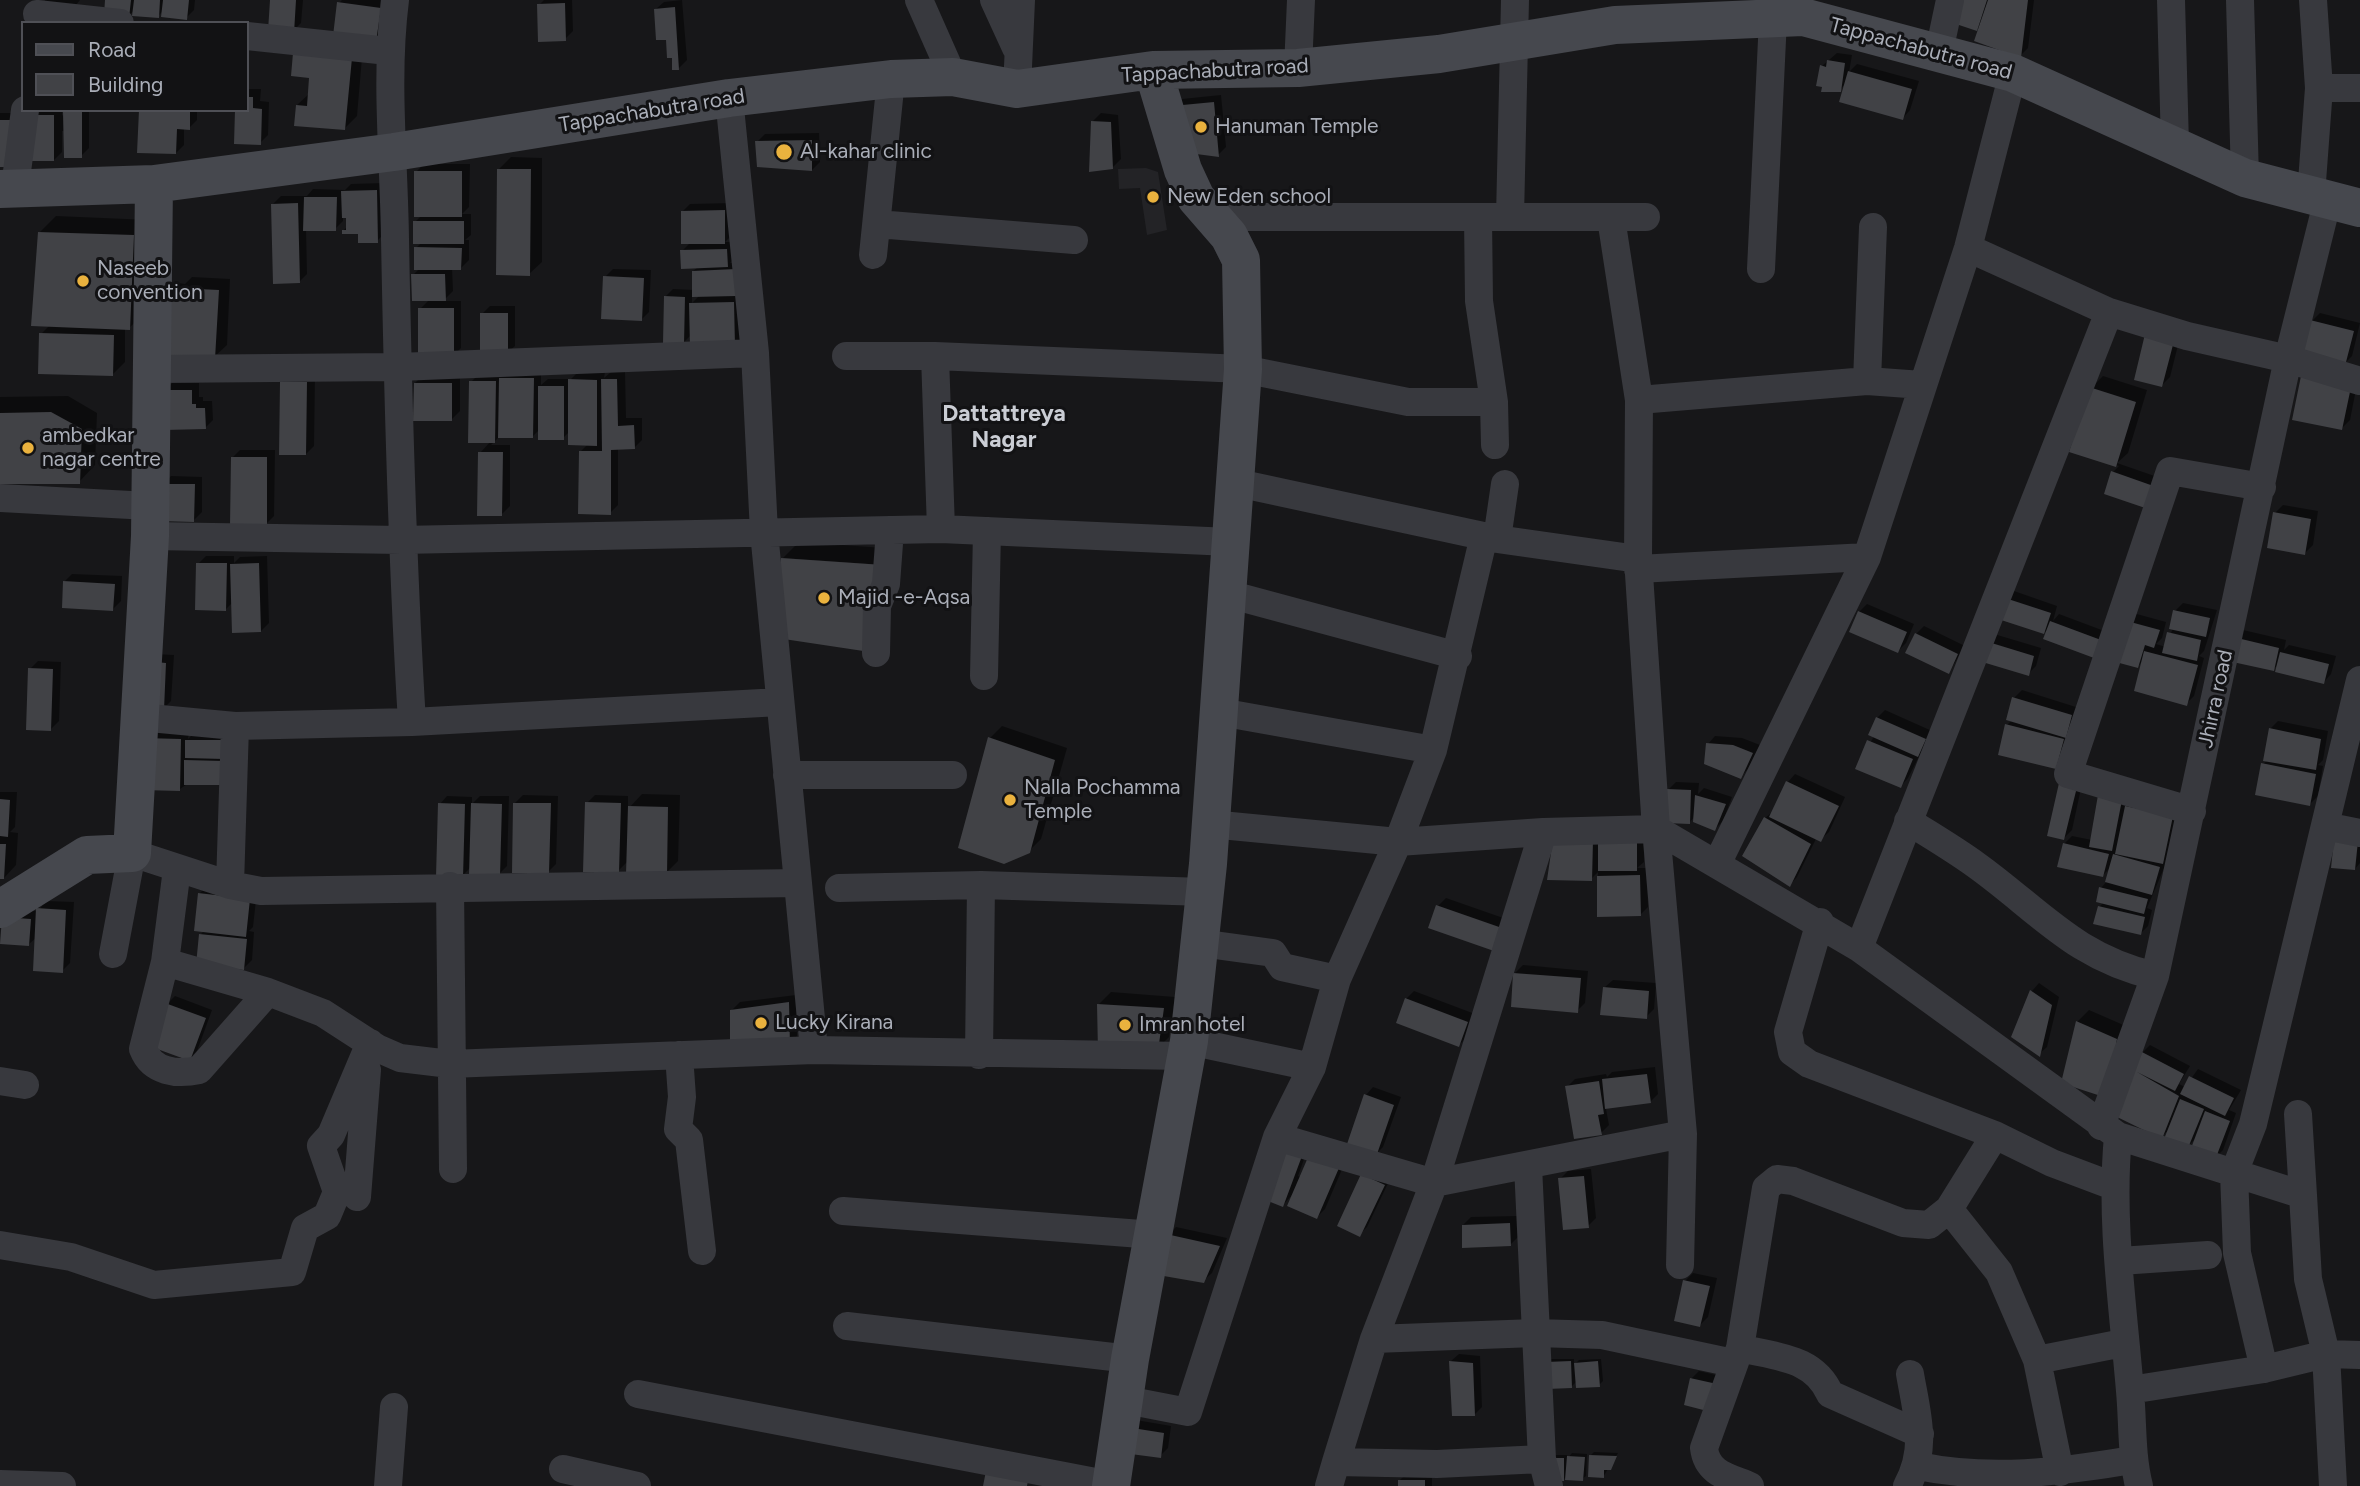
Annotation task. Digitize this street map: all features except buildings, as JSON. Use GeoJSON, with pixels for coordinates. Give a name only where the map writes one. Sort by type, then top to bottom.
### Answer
{"type":"FeatureCollection","features":[{"type":"Feature","properties":{"kind":"main road","name":"Tappachabutra road"},"geometry":{"type":"LineString","coordinates":[[8,188],[154,184],[394,152],[729,98],[891,79],[953,77],[1017,89],[1153,69],[1298,68],[1515,44],[1615,25],[1794,12],[2013,73],[2245,178],[2333,201]]}},
{"type":"Feature","properties":{"kind":"main road"},"geometry":{"type":"LineString","coordinates":[[1111,1486],[1126,1400],[1130,1359],[1187,1048],[1200,943],[1220,712],[1233,482],[1243,369],[1241,260],[1214,216],[1196,198],[1183,170],[1153,69]]}},
{"type":"Feature","properties":{"kind":"main road"},"geometry":{"type":"LineString","coordinates":[[0,909],[87,855],[132,853],[149,521],[154,184]]}},
{"type":"Feature","properties":{"kind":"street"},"geometry":{"type":"LineString","coordinates":[[395,0],[388,51],[394,152],[401,540],[412,722]]}},
{"type":"Feature","properties":{"kind":"street"},"geometry":{"type":"LineString","coordinates":[[919,0],[953,77]]}},
{"type":"Feature","properties":{"kind":"street"},"geometry":{"type":"LineString","coordinates":[[994,0],[1017,50]]}},
{"type":"Feature","properties":{"kind":"street"},"geometry":{"type":"LineString","coordinates":[[1017,89],[1021,0]]}},
{"type":"Feature","properties":{"kind":"street"},"geometry":{"type":"LineString","coordinates":[[1298,68],[1301,0]]}},
{"type":"Feature","properties":{"kind":"street"},"geometry":{"type":"LineString","coordinates":[[1510,217],[1515,0]]}},
{"type":"Feature","properties":{"kind":"street"},"geometry":{"type":"LineString","coordinates":[[1939,52],[1950,0]]}},
{"type":"Feature","properties":{"kind":"street"},"geometry":{"type":"LineString","coordinates":[[2171,0],[2175,145]]}},
{"type":"Feature","properties":{"kind":"street"},"geometry":{"type":"LineString","coordinates":[[2241,0],[2245,178]]}},
{"type":"Feature","properties":{"kind":"street","name":"Jhirra road"},"geometry":{"type":"LineString","coordinates":[[2135,1473],[2130,1390],[2123,1343],[2110,1131],[2155,976],[2288,359],[2333,201],[2319,88],[2320,1]]}},
{"type":"Feature","properties":{"kind":"street"},"geometry":{"type":"LineString","coordinates":[[37,12],[105,21]]}},
{"type":"Feature","properties":{"kind":"street"},"geometry":{"type":"LineString","coordinates":[[1761,269],[1794,12]]}},
{"type":"Feature","properties":{"kind":"street"},"geometry":{"type":"LineString","coordinates":[[248,36],[388,51]]}},
{"type":"Feature","properties":{"kind":"street"},"geometry":{"type":"LineString","coordinates":[[1718,862],[1867,557],[1968,248],[2013,73]]}},
{"type":"Feature","properties":{"kind":"street"},"geometry":{"type":"LineString","coordinates":[[873,255],[891,79]]}},
{"type":"Feature","properties":{"kind":"street"},"geometry":{"type":"LineString","coordinates":[[2319,88],[2360,88]]}},
{"type":"Feature","properties":{"kind":"street"},"geometry":{"type":"LineString","coordinates":[[729,98],[755,353],[764,532],[814,1050]]}},
{"type":"Feature","properties":{"kind":"street"},"geometry":{"type":"LineString","coordinates":[[8,188],[25,112]]}},
{"type":"Feature","properties":{"kind":"street"},"geometry":{"type":"LineString","coordinates":[[1214,216],[1646,217]]}},
{"type":"Feature","properties":{"kind":"street"},"geometry":{"type":"LineString","coordinates":[[1478,217],[1479,300],[1494,402],[1495,445]]}},
{"type":"Feature","properties":{"kind":"street"},"geometry":{"type":"LineString","coordinates":[[1611,218],[1639,400],[1638,564],[1656,829],[1683,1133],[1680,1265]]}},
{"type":"Feature","properties":{"kind":"street"},"geometry":{"type":"LineString","coordinates":[[877,224],[1074,240]]}},
{"type":"Feature","properties":{"kind":"street"},"geometry":{"type":"LineString","coordinates":[[1867,381],[1873,227]]}},
{"type":"Feature","properties":{"kind":"street"},"geometry":{"type":"LineString","coordinates":[[1968,248],[2109,312],[2187,336],[2288,359],[2360,381]]}},
{"type":"Feature","properties":{"kind":"street"},"geometry":{"type":"LineString","coordinates":[[1859,948],[2109,312]]}},
{"type":"Feature","properties":{"kind":"street"},"geometry":{"type":"LineString","coordinates":[[152,369],[398,367],[755,353]]}},
{"type":"Feature","properties":{"kind":"street"},"geometry":{"type":"LineString","coordinates":[[846,356],[935,356],[1243,369],[1408,402],[1494,402]]}},
{"type":"Feature","properties":{"kind":"street"},"geometry":{"type":"LineString","coordinates":[[935,356],[941,529]]}},
{"type":"Feature","properties":{"kind":"street"},"geometry":{"type":"LineString","coordinates":[[1639,400],[1867,381],[1922,384]]}},
{"type":"Feature","properties":{"kind":"street"},"geometry":{"type":"LineString","coordinates":[[2192,811],[2068,774],[2170,471],[2262,486]]}},
{"type":"Feature","properties":{"kind":"street"},"geometry":{"type":"LineString","coordinates":[[1233,482],[1491,538],[1638,564],[1867,557]]}},
{"type":"Feature","properties":{"kind":"street"},"geometry":{"type":"LineString","coordinates":[[1126,1400],[1188,1412],[1277,1138],[1312,1067],[1337,979],[1398,842],[1433,750],[1505,484]]}},
{"type":"Feature","properties":{"kind":"street"},"geometry":{"type":"LineString","coordinates":[[0,498],[149,521],[401,540],[941,529],[1230,542]]}},
{"type":"Feature","properties":{"kind":"street"},"geometry":{"type":"LineString","coordinates":[[876,653],[877,606],[886,584],[890,530]]}},
{"type":"Feature","properties":{"kind":"street"},"geometry":{"type":"LineString","coordinates":[[984,676],[987,531]]}},
{"type":"Feature","properties":{"kind":"street"},"geometry":{"type":"LineString","coordinates":[[1228,594],[1458,656]]}},
{"type":"Feature","properties":{"kind":"street"},"geometry":{"type":"LineString","coordinates":[[2264,1369],[2236,1253],[2234,1173],[2253,1124],[2360,680]]}},
{"type":"Feature","properties":{"kind":"street"},"geometry":{"type":"LineString","coordinates":[[139,718],[235,726],[412,722],[780,702]]}},
{"type":"Feature","properties":{"kind":"street"},"geometry":{"type":"LineString","coordinates":[[1220,712],[1433,750]]}},
{"type":"Feature","properties":{"kind":"street"},"geometry":{"type":"LineString","coordinates":[[230,885],[235,726]]}},
{"type":"Feature","properties":{"kind":"street"},"geometry":{"type":"LineString","coordinates":[[787,775],[953,775]]}},
{"type":"Feature","properties":{"kind":"street"},"geometry":{"type":"LineString","coordinates":[[1908,821],[1975,865],[2080,947],[2122,968],[2155,976]]}},
{"type":"Feature","properties":{"kind":"street"},"geometry":{"type":"LineString","coordinates":[[1210,824],[1398,842],[1543,832],[1656,829],[1820,922],[2110,1131],[2303,1195]]}},
{"type":"Feature","properties":{"kind":"street"},"geometry":{"type":"LineString","coordinates":[[2325,827],[2360,833]]}},
{"type":"Feature","properties":{"kind":"street"},"geometry":{"type":"LineString","coordinates":[[1542,1459],[1437,1464],[1332,1474],[1374,1339],[1434,1183],[1543,832]]}},
{"type":"Feature","properties":{"kind":"street"},"geometry":{"type":"LineString","coordinates":[[113,954],[132,853],[230,885],[261,891],[450,886],[798,883]]}},
{"type":"Feature","properties":{"kind":"street"},"geometry":{"type":"LineString","coordinates":[[177,869],[165,962],[143,1049],[148,1061],[168,1071],[186,1073],[199,1070],[268,992]]}},
{"type":"Feature","properties":{"kind":"street"},"geometry":{"type":"LineString","coordinates":[[839,888],[981,885],[1205,892]]}},
{"type":"Feature","properties":{"kind":"street"},"geometry":{"type":"LineString","coordinates":[[979,1055],[981,885]]}},
{"type":"Feature","properties":{"kind":"street"},"geometry":{"type":"LineString","coordinates":[[450,886],[453,1169]]}},
{"type":"Feature","properties":{"kind":"street"},"geometry":{"type":"LineString","coordinates":[[1820,922],[1788,1032],[1792,1052],[1809,1064],[1884,1095],[1995,1135],[2052,1163],[2113,1186]]}},
{"type":"Feature","properties":{"kind":"street"},"geometry":{"type":"LineString","coordinates":[[1200,943],[1273,953],[1282,967],[1337,979]]}},
{"type":"Feature","properties":{"kind":"street"},"geometry":{"type":"LineString","coordinates":[[165,962],[268,992],[323,1013],[370,1043],[400,1058],[450,1064],[814,1050],[979,1055],[1187,1048],[1312,1067]]}},
{"type":"Feature","properties":{"kind":"street"},"geometry":{"type":"LineString","coordinates":[[357,1197],[370,1043]]}},
{"type":"Feature","properties":{"kind":"street"},"geometry":{"type":"LineString","coordinates":[[0,1245],[71,1257],[154,1285],[292,1272],[305,1228],[327,1216],[337,1192],[321,1146],[331,1135],[370,1043]]}},
{"type":"Feature","properties":{"kind":"street"},"geometry":{"type":"LineString","coordinates":[[680,1055],[682,1097],[678,1129],[689,1140],[702,1251]]}},
{"type":"Feature","properties":{"kind":"street"},"geometry":{"type":"LineString","coordinates":[[2298,1114],[2308,1279],[2326,1354],[2333,1486]]}},
{"type":"Feature","properties":{"kind":"street"},"geometry":{"type":"LineString","coordinates":[[1277,1138],[1434,1183],[1683,1133]]}},
{"type":"Feature","properties":{"kind":"street"},"geometry":{"type":"LineString","coordinates":[[1750,1486],[1713,1471],[1706,1462],[1704,1448],[1736,1356],[1766,1188],[1777,1179],[1793,1181],[1903,1223],[1929,1225],[1949,1209],[1995,1135]]}},
{"type":"Feature","properties":{"kind":"street"},"geometry":{"type":"LineString","coordinates":[[1528,1166],[1542,1459],[1549,1486]]}},
{"type":"Feature","properties":{"kind":"street"},"geometry":{"type":"LineString","coordinates":[[1949,1209],[1998,1272],[2037,1360],[2060,1472]]}},
{"type":"Feature","properties":{"kind":"street"},"geometry":{"type":"LineString","coordinates":[[843,1211],[1154,1235]]}},
{"type":"Feature","properties":{"kind":"street"},"geometry":{"type":"LineString","coordinates":[[2120,1261],[2208,1255]]}},
{"type":"Feature","properties":{"kind":"street"},"geometry":{"type":"LineString","coordinates":[[847,1326],[1130,1359]]}},
{"type":"Feature","properties":{"kind":"street"},"geometry":{"type":"LineString","coordinates":[[1374,1339],[1535,1333],[1602,1335],[1736,1356],[1802,1363],[1822,1376],[1830,1394],[1920,1434]]}},
{"type":"Feature","properties":{"kind":"street"},"geometry":{"type":"LineString","coordinates":[[2037,1360],[2123,1343]]}},
{"type":"Feature","properties":{"kind":"street"},"geometry":{"type":"LineString","coordinates":[[2130,1390],[2264,1369],[2326,1354],[2360,1354]]}},
{"type":"Feature","properties":{"kind":"street"},"geometry":{"type":"LineString","coordinates":[[1910,1374],[1920,1434],[1913,1476],[2007,1475],[2026,1479],[2060,1472],[2135,1473]]}},
{"type":"Feature","properties":{"kind":"street"},"geometry":{"type":"LineString","coordinates":[[638,1394],[1111,1486]]}},
{"type":"Feature","properties":{"kind":"street"},"geometry":{"type":"LineString","coordinates":[[388,1486],[394,1407]]}},
{"type":"Feature","properties":{"kind":"street"},"geometry":{"type":"LineString","coordinates":[[563,1469],[636,1486]]}},
{"type":"Feature","properties":{"kind":"street"},"geometry":{"type":"LineString","coordinates":[[0,1484],[62,1486]]}},
{"type":"Feature","properties":{"kind":"shaded area"},"geometry":{"type":"Polygon","coordinates":[[[1146,168],[1158,172],[1167,230],[1147,235],[1140,188],[1119,189],[1118,169],[1146,168]]]}},
{"type":"Feature","properties":{"kind":"place","name":"Hanuman Temple"},"geometry":{"type":"Point","coordinates":[1201,127]}},
{"type":"Feature","properties":{"kind":"place","name":"Al-kahar clinic"},"geometry":{"type":"Point","coordinates":[784,152]}},
{"type":"Feature","properties":{"kind":"place","name":"New Eden school"},"geometry":{"type":"Point","coordinates":[1153,197]}},
{"type":"Feature","properties":{"kind":"place","name":"Naseeb convention"},"geometry":{"type":"Point","coordinates":[83,281]}},
{"type":"Feature","properties":{"kind":"place","name":"ambedkar nagar centre"},"geometry":{"type":"Point","coordinates":[28,448]}},
{"type":"Feature","properties":{"kind":"place","name":"Majid -e-Aqsa"},"geometry":{"type":"Point","coordinates":[824,598]}},
{"type":"Feature","properties":{"kind":"place","name":"Nalla Pochamma Temple"},"geometry":{"type":"Point","coordinates":[1010,800]}},
{"type":"Feature","properties":{"kind":"place","name":"Lucky Kirana"},"geometry":{"type":"Point","coordinates":[761,1023]}},
{"type":"Feature","properties":{"kind":"place","name":"Imran hotel"},"geometry":{"type":"Point","coordinates":[1125,1025]}},
{"type":"Feature","properties":{"kind":"district","name":"Dattattreya Nagar"},"geometry":{"type":"Point","coordinates":[1004,427]}}]}
